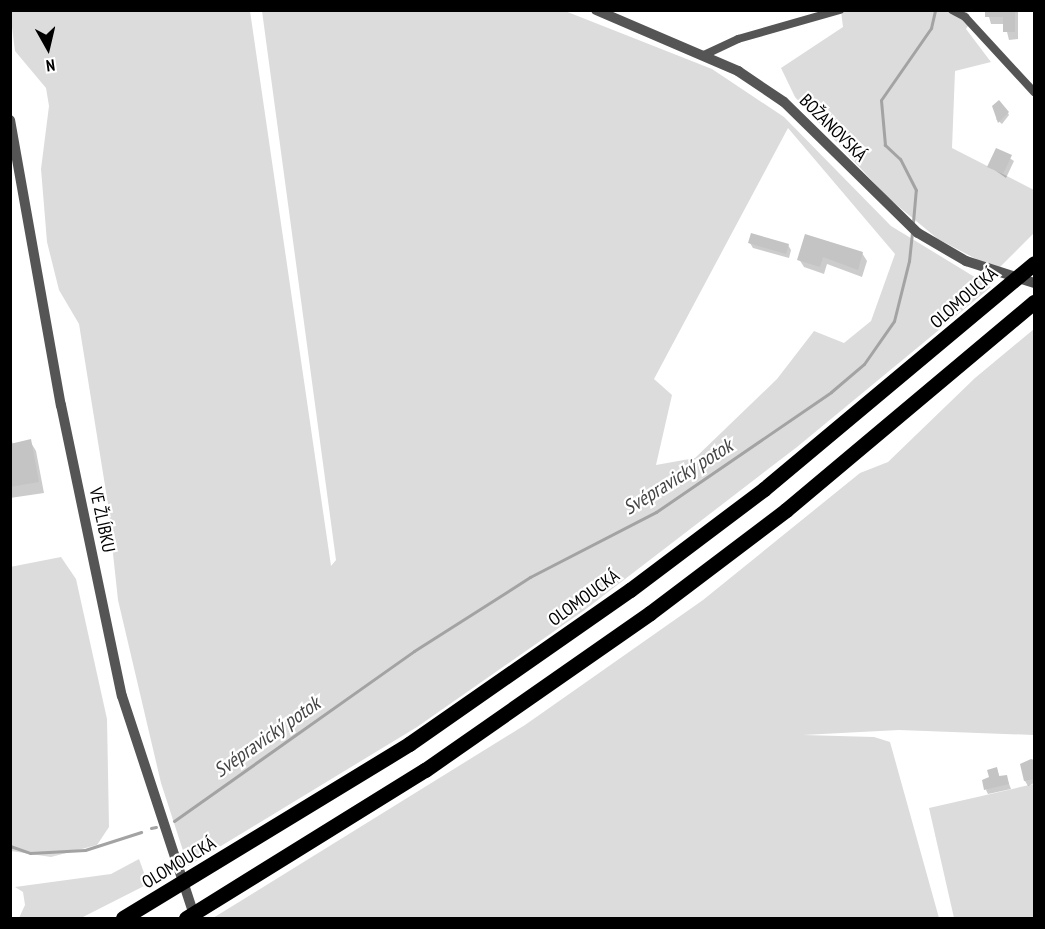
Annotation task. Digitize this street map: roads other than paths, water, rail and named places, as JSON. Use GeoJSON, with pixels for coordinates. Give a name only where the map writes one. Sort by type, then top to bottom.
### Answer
{"type":"FeatureCollection","features":[{"type":"Feature","properties":{"kind":"highway","name":"OLOMOUCKÁ"},"geometry":{"type":"LineString","coordinates":[[128,916],[225,859],[408,744],[639,583],[764,489],[1035,263]]}},
{"type":"Feature","properties":{"kind":"highway"},"geometry":{"type":"LineString","coordinates":[[186,918],[425,770],[650,613],[795,502],[1035,302]]}},
{"type":"Feature","properties":{"kind":"street","name":"BOŽANOVSKÁ"},"geometry":{"type":"LineString","coordinates":[[596,10],[738,71],[784,102],[918,233],[966,261],[1000,274],[1035,283]]}},
{"type":"Feature","properties":{"kind":"street"},"geometry":{"type":"LineString","coordinates":[[704,55],[738,39],[840,10]]}},
{"type":"Feature","properties":{"kind":"street"},"geometry":{"type":"LineString","coordinates":[[952,10],[965,16],[1035,92]]}},
{"type":"Feature","properties":{"kind":"street","name":"VE ŽLÍBKU"},"geometry":{"type":"LineString","coordinates":[[10,120],[61,405],[122,696],[195,918]]}},
{"type":"Feature","properties":{"kind":"waterway","name":"Svépravický potok"},"geometry":{"type":"LineString","coordinates":[[913,222],[916,190],[900,159],[885,145],[881,100],[931,28],[935,10]]}},
{"type":"Feature","properties":{"kind":"waterway","name":"Svépravický potok"},"geometry":{"type":"LineString","coordinates":[[174,821],[414,651],[530,577],[656,512],[831,392],[864,364],[894,321],[909,261],[912,232]]}},
{"type":"Feature","properties":{"kind":"waterway","name":"Svépravický potok"},"geometry":{"type":"LineString","coordinates":[[151,828],[156,827]]}},
{"type":"Feature","properties":{"kind":"waterway","name":"Svépravický potok"},"geometry":{"type":"LineString","coordinates":[[10,846],[30,853],[85,850],[141,832]]}}]}
